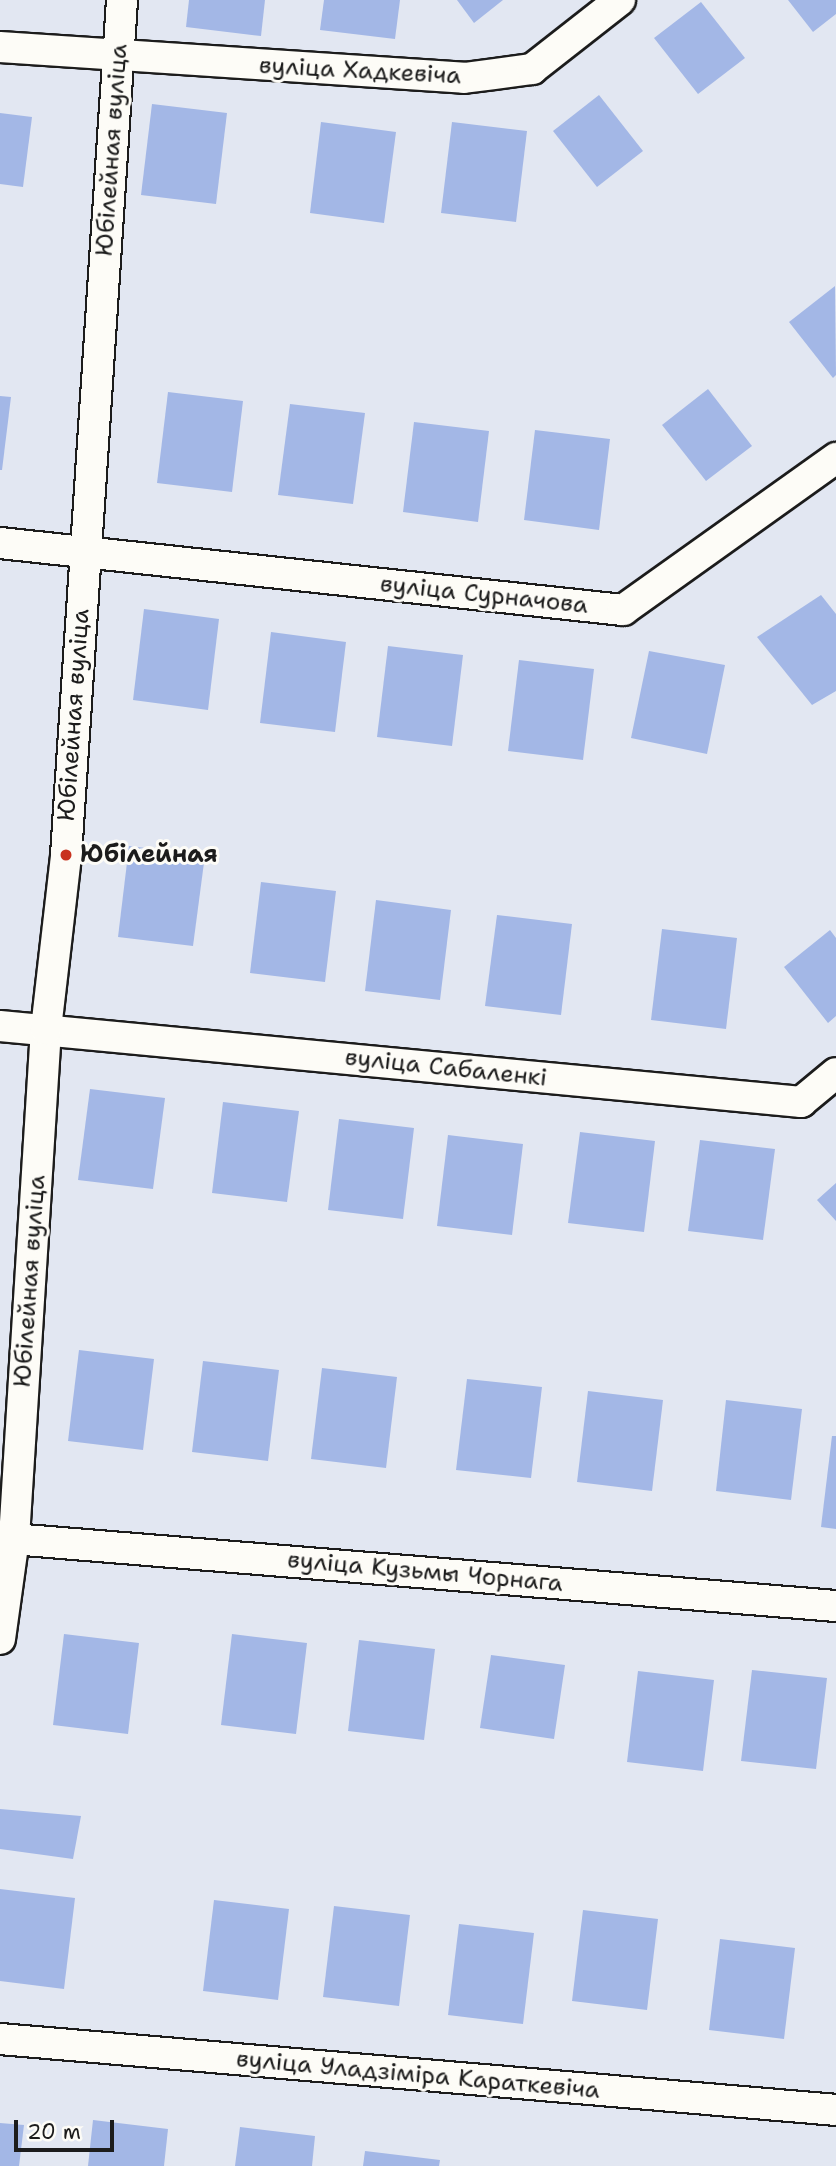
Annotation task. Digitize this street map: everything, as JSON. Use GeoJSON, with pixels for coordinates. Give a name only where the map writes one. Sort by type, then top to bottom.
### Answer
{"type":"FeatureCollection","features":[{"type":"Feature","properties":{"kind":"street","name":"Юбілейная вуліца"},"geometry":{"type":"LineString","coordinates":[[0,1639],[46,1029],[66,855],[122,0]]}},
{"type":"Feature","properties":{"kind":"street","name":"вуліца Хадкевіча"},"geometry":{"type":"LineString","coordinates":[[0,47],[464,78],[531,69],[620,0]]}},
{"type":"Feature","properties":{"kind":"street","name":"вуліца Сурначова"},"geometry":{"type":"LineString","coordinates":[[0,542],[623,610],[836,458]]}},
{"type":"Feature","properties":{"kind":"street","name":"вуліца Сабаленкі"},"geometry":{"type":"LineString","coordinates":[[0,1026],[801,1102],[836,1073]]}},
{"type":"Feature","properties":{"kind":"street","name":"вуліца Кузьмы Чорнага"},"geometry":{"type":"LineString","coordinates":[[7,1538],[836,1606]]}},
{"type":"Feature","properties":{"kind":"street","name":"вуліца Уладзіміра Караткевіча"},"geometry":{"type":"LineString","coordinates":[[0,2039],[836,2110]]}},
{"type":"Feature","properties":{"kind":"building"},"geometry":{"type":"Polygon","coordinates":[[[189,0],[265,0],[261,36],[186,27],[189,0]]]}},
{"type":"Feature","properties":{"kind":"building"},"geometry":{"type":"Polygon","coordinates":[[[324,0],[400,0],[395,39],[320,30],[324,0]]]}},
{"type":"Feature","properties":{"kind":"building"},"geometry":{"type":"Polygon","coordinates":[[[457,0],[503,0],[474,23],[457,0]]]}},
{"type":"Feature","properties":{"kind":"building"},"geometry":{"type":"Polygon","coordinates":[[[788,0],[836,0],[836,14],[813,32],[788,0]]]}},
{"type":"Feature","properties":{"kind":"building"},"geometry":{"type":"Polygon","coordinates":[[[701,2],[745,58],[698,94],[654,38],[701,2]]]}},
{"type":"Feature","properties":{"kind":"building"},"geometry":{"type":"Polygon","coordinates":[[[599,95],[643,151],[597,187],[553,131],[599,95]]]}},
{"type":"Feature","properties":{"kind":"building"},"geometry":{"type":"Polygon","coordinates":[[[152,104],[227,113],[216,204],[141,195],[152,104]]]}},
{"type":"Feature","properties":{"kind":"building"},"geometry":{"type":"Polygon","coordinates":[[[0,113],[32,117],[23,187],[0,184],[0,113]]]}},
{"type":"Feature","properties":{"kind":"building"},"geometry":{"type":"Polygon","coordinates":[[[321,122],[396,132],[384,223],[310,213],[321,122]]]}},
{"type":"Feature","properties":{"kind":"building"},"geometry":{"type":"Polygon","coordinates":[[[452,122],[527,131],[516,222],[441,213],[452,122]]]}},
{"type":"Feature","properties":{"kind":"building"},"geometry":{"type":"Polygon","coordinates":[[[835,286],[836,375],[833,378],[789,322],[835,286]]]}},
{"type":"Feature","properties":{"kind":"building"},"geometry":{"type":"Polygon","coordinates":[[[708,389],[752,446],[706,481],[662,425],[708,389]]]}},
{"type":"Feature","properties":{"kind":"building"},"geometry":{"type":"Polygon","coordinates":[[[168,392],[243,401],[232,492],[157,483],[168,392]]]}},
{"type":"Feature","properties":{"kind":"building"},"geometry":{"type":"Polygon","coordinates":[[[0,396],[11,397],[2,470],[0,470],[0,396]]]}},
{"type":"Feature","properties":{"kind":"building"},"geometry":{"type":"Polygon","coordinates":[[[290,404],[365,413],[353,504],[278,495],[290,404]]]}},
{"type":"Feature","properties":{"kind":"building"},"geometry":{"type":"Polygon","coordinates":[[[414,422],[489,431],[478,522],[403,512],[414,422]]]}},
{"type":"Feature","properties":{"kind":"building"},"geometry":{"type":"Polygon","coordinates":[[[535,430],[610,439],[599,530],[524,520],[535,430]]]}},
{"type":"Feature","properties":{"kind":"building"},"geometry":{"type":"Polygon","coordinates":[[[821,595],[836,614],[836,691],[812,705],[757,637],[821,595]]]}},
{"type":"Feature","properties":{"kind":"building"},"geometry":{"type":"Polygon","coordinates":[[[144,609],[219,619],[208,710],[133,700],[144,609]]]}},
{"type":"Feature","properties":{"kind":"building"},"geometry":{"type":"Polygon","coordinates":[[[271,632],[346,642],[335,732],[260,723],[271,632]]]}},
{"type":"Feature","properties":{"kind":"building"},"geometry":{"type":"Polygon","coordinates":[[[388,646],[463,655],[452,746],[377,737],[388,646]]]}},
{"type":"Feature","properties":{"kind":"building"},"geometry":{"type":"Polygon","coordinates":[[[649,651],[725,665],[707,754],[631,738],[649,651]]]}},
{"type":"Feature","properties":{"kind":"building"},"geometry":{"type":"Polygon","coordinates":[[[519,660],[594,669],[583,760],[508,751],[519,660]]]}},
{"type":"Feature","properties":{"kind":"building"},"geometry":{"type":"Polygon","coordinates":[[[129,846],[205,855],[193,946],[118,937],[129,846]]]}},
{"type":"Feature","properties":{"kind":"building"},"geometry":{"type":"Polygon","coordinates":[[[261,882],[336,891],[325,982],[250,973],[261,882]]]}},
{"type":"Feature","properties":{"kind":"building"},"geometry":{"type":"Polygon","coordinates":[[[376,900],[451,910],[440,1000],[365,991],[376,900]]]}},
{"type":"Feature","properties":{"kind":"building"},"geometry":{"type":"Polygon","coordinates":[[[497,915],[572,924],[561,1015],[485,1006],[497,915]]]}},
{"type":"Feature","properties":{"kind":"building"},"geometry":{"type":"Polygon","coordinates":[[[662,929],[737,938],[726,1029],[651,1020],[662,929]]]}},
{"type":"Feature","properties":{"kind":"building"},"geometry":{"type":"Polygon","coordinates":[[[830,930],[836,938],[836,1016],[828,1023],[784,967],[830,930]]]}},
{"type":"Feature","properties":{"kind":"building"},"geometry":{"type":"Polygon","coordinates":[[[90,1089],[165,1098],[153,1189],[78,1180],[90,1089]]]}},
{"type":"Feature","properties":{"kind":"building"},"geometry":{"type":"Polygon","coordinates":[[[223,1102],[299,1111],[287,1202],[212,1193],[223,1102]]]}},
{"type":"Feature","properties":{"kind":"building"},"geometry":{"type":"Polygon","coordinates":[[[339,1119],[414,1128],[403,1219],[328,1210],[339,1119]]]}},
{"type":"Feature","properties":{"kind":"building"},"geometry":{"type":"Polygon","coordinates":[[[580,1132],[655,1141],[644,1232],[568,1223],[580,1132]]]}},
{"type":"Feature","properties":{"kind":"building"},"geometry":{"type":"Polygon","coordinates":[[[448,1135],[523,1144],[512,1235],[437,1226],[448,1135]]]}},
{"type":"Feature","properties":{"kind":"building"},"geometry":{"type":"Polygon","coordinates":[[[700,1140],[775,1149],[763,1240],[688,1231],[700,1140]]]}},
{"type":"Feature","properties":{"kind":"building"},"geometry":{"type":"Polygon","coordinates":[[[836,1183],[836,1221],[817,1200],[836,1183]]]}},
{"type":"Feature","properties":{"kind":"building"},"geometry":{"type":"Polygon","coordinates":[[[79,1350],[154,1359],[143,1450],[68,1441],[79,1350]]]}},
{"type":"Feature","properties":{"kind":"building"},"geometry":{"type":"Polygon","coordinates":[[[203,1361],[279,1370],[268,1461],[192,1452],[203,1361]]]}},
{"type":"Feature","properties":{"kind":"building"},"geometry":{"type":"Polygon","coordinates":[[[322,1368],[397,1377],[386,1468],[311,1459],[322,1368]]]}},
{"type":"Feature","properties":{"kind":"building"},"geometry":{"type":"Polygon","coordinates":[[[467,1379],[542,1387],[531,1478],[456,1470],[467,1379]]]}},
{"type":"Feature","properties":{"kind":"building"},"geometry":{"type":"Polygon","coordinates":[[[588,1391],[663,1400],[652,1491],[577,1482],[588,1391]]]}},
{"type":"Feature","properties":{"kind":"building"},"geometry":{"type":"Polygon","coordinates":[[[726,1400],[802,1409],[791,1500],[716,1491],[726,1400]]]}},
{"type":"Feature","properties":{"kind":"building"},"geometry":{"type":"Polygon","coordinates":[[[832,1436],[836,1436],[836,1529],[821,1527],[832,1436]]]}},
{"type":"Feature","properties":{"kind":"building"},"geometry":{"type":"Polygon","coordinates":[[[64,1634],[139,1643],[128,1734],[53,1725],[64,1634]]]}},
{"type":"Feature","properties":{"kind":"building"},"geometry":{"type":"Polygon","coordinates":[[[232,1634],[307,1643],[296,1734],[221,1725],[232,1634]]]}},
{"type":"Feature","properties":{"kind":"building"},"geometry":{"type":"Polygon","coordinates":[[[359,1640],[435,1649],[424,1740],[348,1731],[359,1640]]]}},
{"type":"Feature","properties":{"kind":"building"},"geometry":{"type":"Polygon","coordinates":[[[491,1655],[565,1665],[554,1739],[480,1728],[491,1655]]]}},
{"type":"Feature","properties":{"kind":"building"},"geometry":{"type":"Polygon","coordinates":[[[752,1670],[827,1678],[816,1769],[741,1761],[752,1670]]]}},
{"type":"Feature","properties":{"kind":"building"},"geometry":{"type":"Polygon","coordinates":[[[638,1671],[714,1680],[703,1771],[627,1762],[638,1671]]]}},
{"type":"Feature","properties":{"kind":"building"},"geometry":{"type":"Polygon","coordinates":[[[0,1809],[81,1816],[73,1859],[0,1849],[0,1809]]]}},
{"type":"Feature","properties":{"kind":"building"},"geometry":{"type":"Polygon","coordinates":[[[0,1889],[75,1898],[64,1989],[0,1981],[0,1889]]]}},
{"type":"Feature","properties":{"kind":"building"},"geometry":{"type":"Polygon","coordinates":[[[214,1900],[289,1909],[278,2000],[203,1991],[214,1900]]]}},
{"type":"Feature","properties":{"kind":"building"},"geometry":{"type":"Polygon","coordinates":[[[334,1906],[410,1915],[399,2006],[323,1997],[334,1906]]]}},
{"type":"Feature","properties":{"kind":"building"},"geometry":{"type":"Polygon","coordinates":[[[583,1910],[658,1919],[647,2010],[572,2001],[583,1910]]]}},
{"type":"Feature","properties":{"kind":"building"},"geometry":{"type":"Polygon","coordinates":[[[459,1924],[534,1933],[523,2024],[448,2015],[459,1924]]]}},
{"type":"Feature","properties":{"kind":"building"},"geometry":{"type":"Polygon","coordinates":[[[720,1939],[795,1948],[784,2039],[709,2030],[720,1939]]]}},
{"type":"Feature","properties":{"kind":"building"},"geometry":{"type":"Polygon","coordinates":[[[93,2120],[168,2129],[164,2166],[88,2166],[93,2120]]]}},
{"type":"Feature","properties":{"kind":"building"},"geometry":{"type":"Polygon","coordinates":[[[0,2123],[24,2125],[19,2166],[0,2166],[0,2123]]]}},
{"type":"Feature","properties":{"kind":"building"},"geometry":{"type":"Polygon","coordinates":[[[240,2127],[315,2136],[312,2166],[235,2166],[240,2127]]]}},
{"type":"Feature","properties":{"kind":"building"},"geometry":{"type":"Polygon","coordinates":[[[365,2151],[440,2160],[439,2166],[363,2166],[365,2151]]]}},
{"type":"Feature","properties":{"kind":"place","name":"Юбілейная"},"geometry":{"type":"Point","coordinates":[66,855]}}]}
